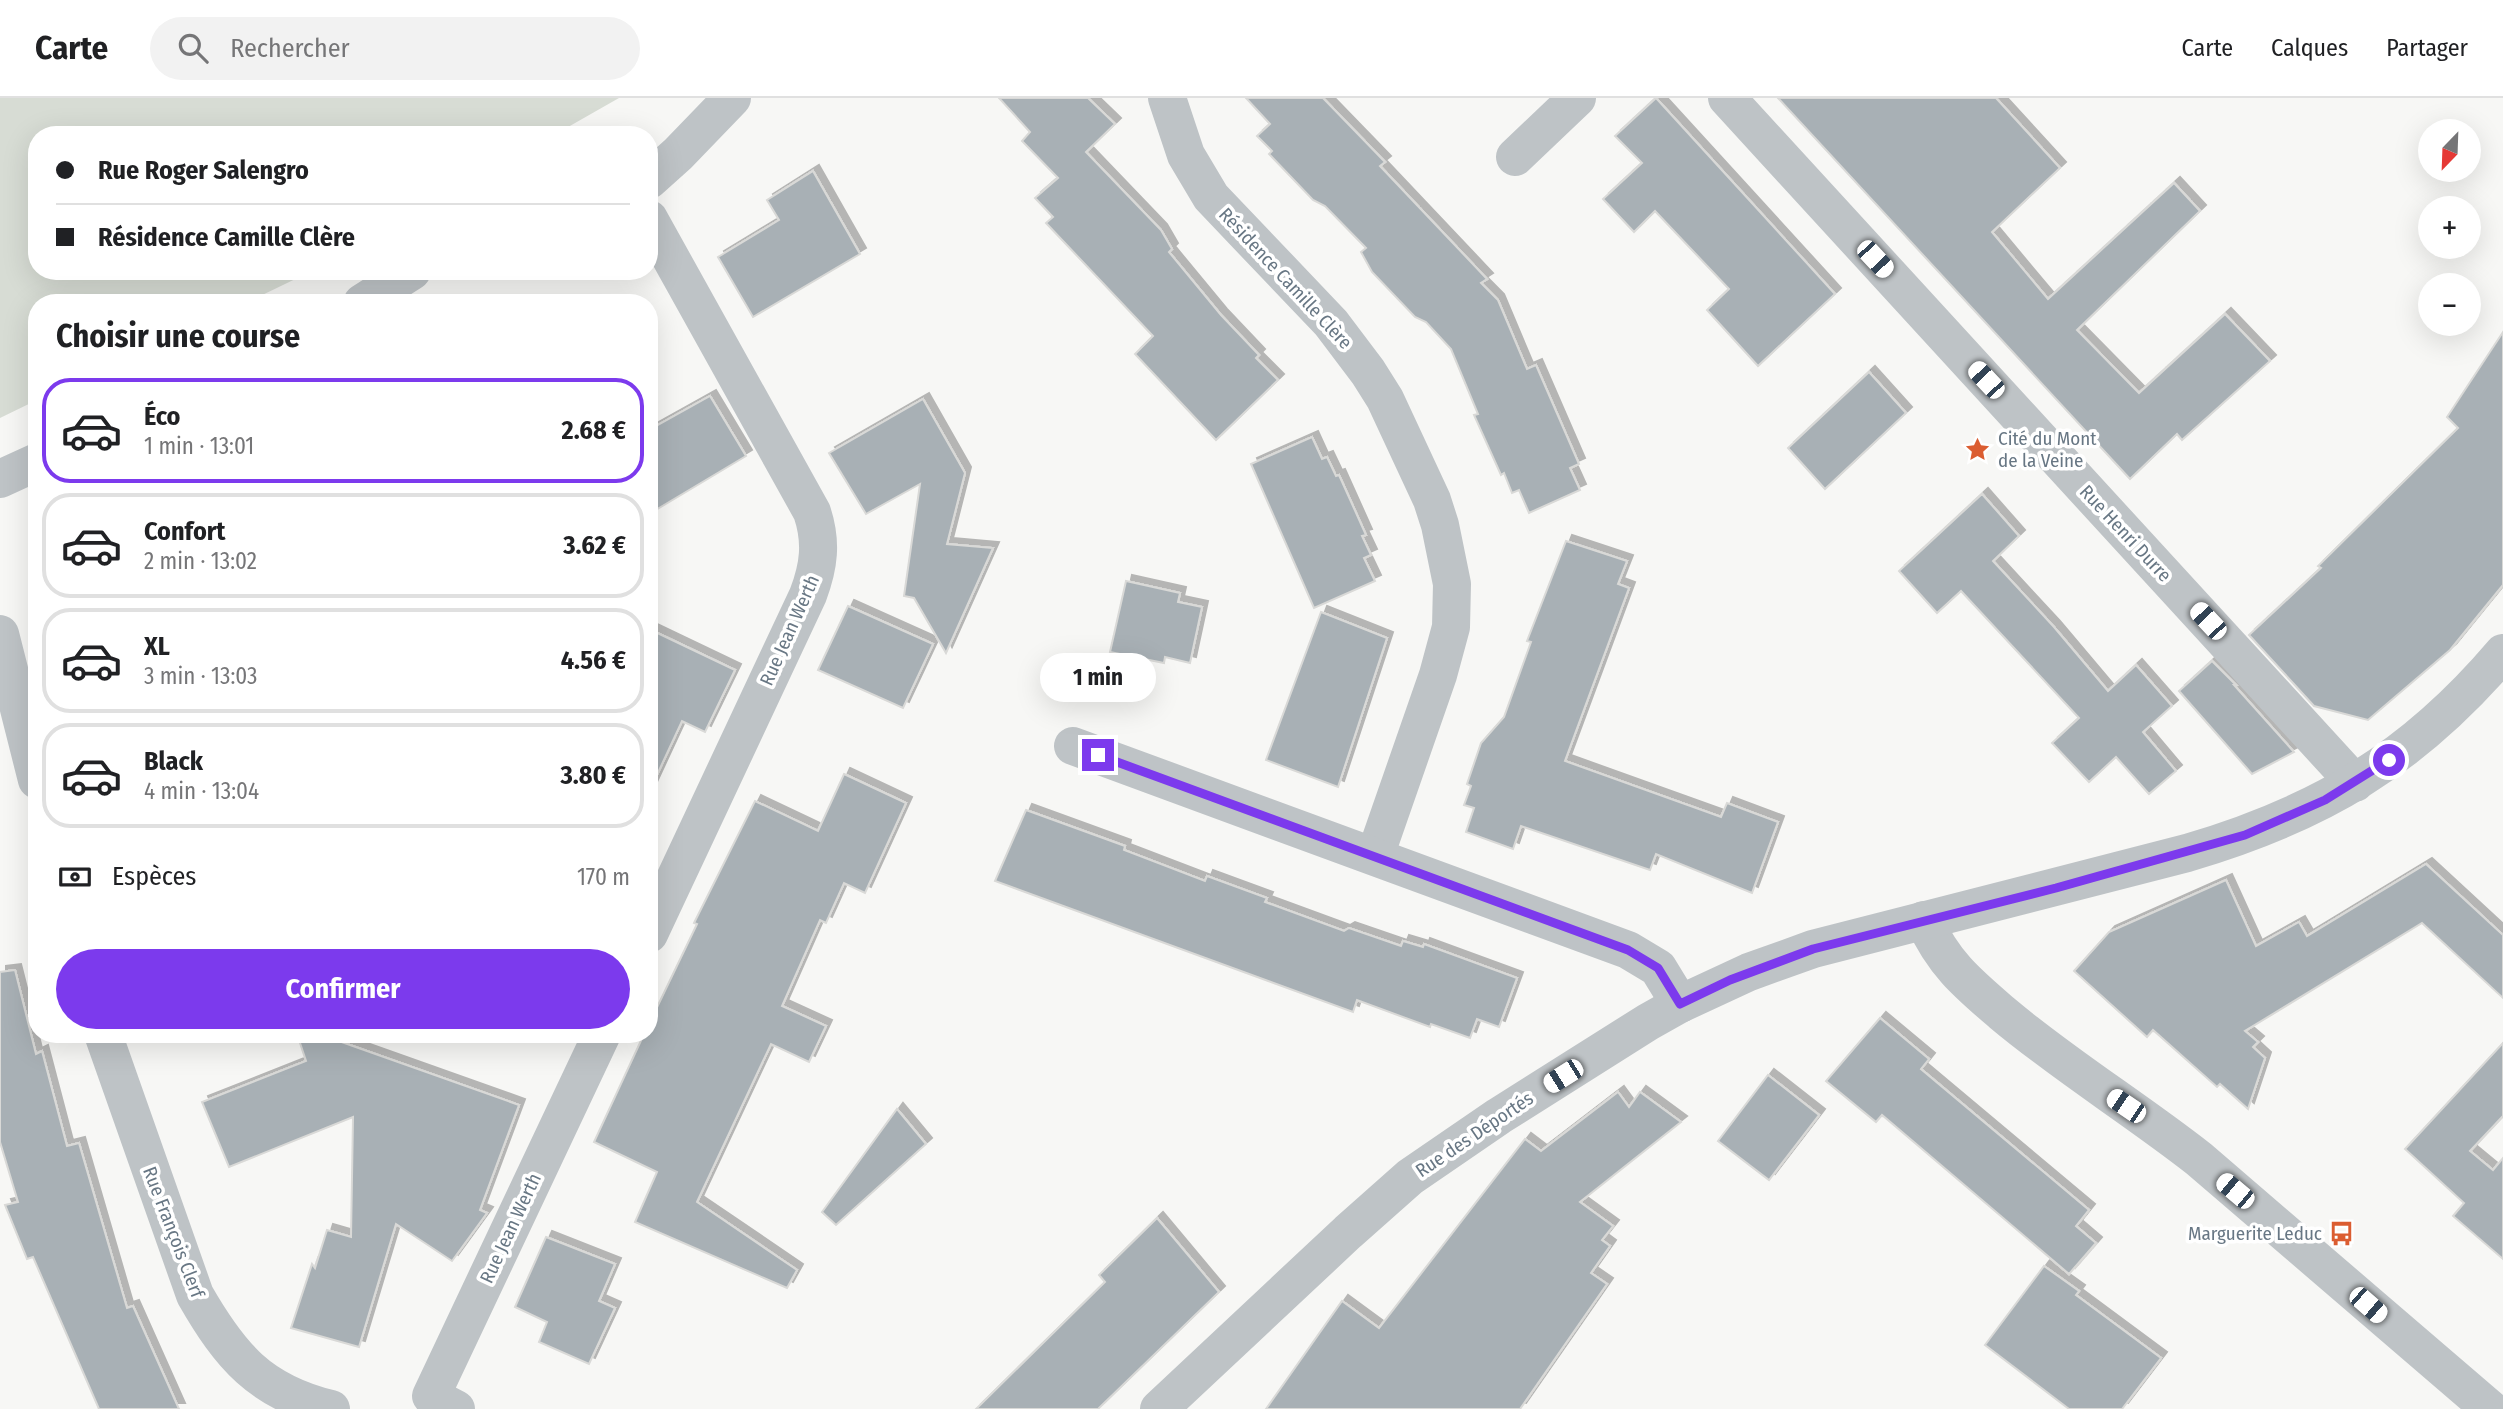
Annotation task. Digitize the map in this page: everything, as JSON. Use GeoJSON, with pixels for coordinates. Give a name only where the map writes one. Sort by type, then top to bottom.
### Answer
{"type":"FeatureCollection","features":[{"type":"Feature","properties":{"kind":"street"},"geometry":{"type":"LineString","coordinates":[[658,171],[732,98]]}},
{"type":"Feature","properties":{"kind":"street","name":"Résidence Camille Clère"},"geometry":{"type":"LineString","coordinates":[[1167,98],[1186,155],[1211,197],[1331,323],[1368,372],[1391,412],[1440,525],[1452,584],[1451,627],[1438,675],[1375,856]]}},
{"type":"Feature","properties":{"kind":"street"},"geometry":{"type":"LineString","coordinates":[[1515,157],[1577,98]]}},
{"type":"Feature","properties":{"kind":"street","name":"Rue Henri Durre"},"geometry":{"type":"LineString","coordinates":[[1727,98],[2356,783]]}},
{"type":"Feature","properties":{"kind":"street","name":"Rue Jean Werth"},"geometry":{"type":"LineString","coordinates":[[658,239],[812,512],[820,541],[819,559],[808,595],[658,915]]}},
{"type":"Feature","properties":{"kind":"street"},"geometry":{"type":"LineString","coordinates":[[376,294],[398,280]]}},
{"type":"Feature","properties":{"kind":"street"},"geometry":{"type":"LineString","coordinates":[[0,479],[28,466]]}},
{"type":"Feature","properties":{"kind":"street"},"geometry":{"type":"LineString","coordinates":[[0,634],[28,744]]}},
{"type":"Feature","properties":{"kind":"street","name":"Rue des Déportés"},"geometry":{"type":"LineString","coordinates":[[1159,1409],[1348,1231],[1410,1177],[1499,1116],[1680,1004],[1737,978],[1813,949],[2056,888],[2227,841],[2303,811],[2356,783],[2389,760],[2442,718],[2503,653]]}},
{"type":"Feature","properties":{"kind":"street"},"geometry":{"type":"LineString","coordinates":[[1073,746],[1646,958],[1658,968],[1680,1004]]}},
{"type":"Feature","properties":{"kind":"street"},"geometry":{"type":"LineString","coordinates":[[1924,920],[1935,945],[1973,987],[2052,1054],[2199,1159],[2469,1402]]}},
{"type":"Feature","properties":{"kind":"street","name":"Rue François Clerf"},"geometry":{"type":"LineString","coordinates":[[106,1043],[195,1295],[207,1316],[236,1358],[255,1373],[298,1399],[331,1409]]}},
{"type":"Feature","properties":{"kind":"street","name":"Rue Jean Werth"},"geometry":{"type":"LineString","coordinates":[[435,1404],[598,1043]]}},
{"type":"Feature","properties":{"kind":"shaded area"},"geometry":{"type":"Polygon","coordinates":[[[0,98],[619,98],[570,126],[28,126],[28,280],[293,280],[265,294],[28,294],[28,404],[0,418],[0,98]]]}},
{"type":"Feature","properties":{"kind":"building"},"geometry":{"type":"Polygon","coordinates":[[[999,98],[1088,98],[1115,124],[1086,152],[1161,230],[1172,249],[1169,252],[1221,315],[1259,355],[1256,358],[1278,380],[1216,440],[1135,354],[1153,336],[1046,223],[1053,217],[1035,198],[1058,178],[1022,141],[1030,132],[999,98]]]}},
{"type":"Feature","properties":{"kind":"building"},"geometry":{"type":"Polygon","coordinates":[[[1246,98],[1323,98],[1385,162],[1380,166],[1487,279],[1481,283],[1498,300],[1527,369],[1536,365],[1579,464],[1570,468],[1580,490],[1529,513],[1519,490],[1512,493],[1504,473],[1501,475],[1474,415],[1478,414],[1451,349],[1426,322],[1415,317],[1372,272],[1361,252],[1366,248],[1325,206],[1313,200],[1269,154],[1272,151],[1257,136],[1270,124],[1246,98]]]}},
{"type":"Feature","properties":{"kind":"building"},"geometry":{"type":"Polygon","coordinates":[[[1656,98],[1835,294],[1758,366],[1707,310],[1729,289],[1655,211],[1634,232],[1603,199],[1642,163],[1615,136],[1656,98]]]}},
{"type":"Feature","properties":{"kind":"building"},"geometry":{"type":"Polygon","coordinates":[[[1778,98],[1996,98],[2060,168],[1992,232],[2048,299],[2174,183],[2200,211],[2077,330],[2139,393],[2225,314],[2270,361],[2182,440],[2177,434],[2130,479],[1778,98]]]}},
{"type":"Feature","properties":{"kind":"building"},"geometry":{"type":"Polygon","coordinates":[[[813,171],[860,254],[753,317],[718,257],[779,220],[767,200],[813,171]]]}},
{"type":"Feature","properties":{"kind":"building"},"geometry":{"type":"Polygon","coordinates":[[[2503,332],[2503,585],[2450,650],[2368,720],[2314,706],[2249,635],[2321,568],[2318,566],[2458,428],[2447,417],[2503,332]]]}},
{"type":"Feature","properties":{"kind":"building"},"geometry":{"type":"Polygon","coordinates":[[[1869,372],[1906,413],[1825,489],[1788,448],[1869,372]]]}},
{"type":"Feature","properties":{"kind":"building"},"geometry":{"type":"Polygon","coordinates":[[[710,396],[746,456],[658,509],[658,425],[710,396]]]}},
{"type":"Feature","properties":{"kind":"building"},"geometry":{"type":"Polygon","coordinates":[[[923,399],[965,473],[947,544],[993,548],[946,653],[914,598],[904,596],[920,484],[866,514],[829,453],[923,399]]]}},
{"type":"Feature","properties":{"kind":"building"},"geometry":{"type":"Polygon","coordinates":[[[1312,437],[1322,459],[1327,457],[1336,476],[1339,475],[1366,535],[1362,536],[1371,555],[1364,558],[1375,581],[1314,608],[1251,464],[1312,437]]]}},
{"type":"Feature","properties":{"kind":"building"},"geometry":{"type":"Polygon","coordinates":[[[1982,494],[2019,536],[1993,561],[2108,691],[2136,665],[2172,706],[2143,732],[2176,771],[2149,794],[2116,757],[2089,782],[2052,743],[2079,718],[1961,591],[1937,613],[1899,571],[1982,494]]]}},
{"type":"Feature","properties":{"kind":"building"},"geometry":{"type":"Polygon","coordinates":[[[1566,541],[1627,561],[1618,584],[1629,588],[1565,761],[1721,817],[1727,803],[1778,822],[1752,893],[1656,854],[1650,870],[1521,826],[1513,849],[1466,832],[1474,808],[1464,805],[1471,786],[1467,784],[1481,743],[1504,717],[1531,642],[1527,641],[1566,541]]]}},
{"type":"Feature","properties":{"kind":"building"},"geometry":{"type":"Polygon","coordinates":[[[1126,581],[1180,593],[1178,602],[1202,607],[1190,663],[1165,657],[1164,663],[1110,652],[1126,581]]]}},
{"type":"Feature","properties":{"kind":"building"},"geometry":{"type":"Polygon","coordinates":[[[848,606],[933,644],[903,708],[818,670],[848,606]]]}},
{"type":"Feature","properties":{"kind":"building"},"geometry":{"type":"Polygon","coordinates":[[[1321,612],[1387,638],[1338,787],[1266,760],[1321,612]]]}},
{"type":"Feature","properties":{"kind":"building"},"geometry":{"type":"Polygon","coordinates":[[[658,633],[735,670],[705,732],[682,721],[658,773],[658,633]]]}},
{"type":"Feature","properties":{"kind":"building"},"geometry":{"type":"Polygon","coordinates":[[[2212,661],[2294,752],[2252,774],[2179,691],[2212,661]]]}},
{"type":"Feature","properties":{"kind":"building"},"geometry":{"type":"Polygon","coordinates":[[[844,774],[906,803],[865,893],[844,883],[826,923],[820,920],[782,1006],[826,1026],[809,1062],[771,1044],[697,1202],[797,1270],[787,1288],[635,1222],[657,1172],[594,1142],[640,1043],[658,1043],[658,1005],[697,924],[694,923],[755,801],[818,831],[844,774]]]}},
{"type":"Feature","properties":{"kind":"building"},"geometry":{"type":"Polygon","coordinates":[[[1026,810],[1125,846],[1124,850],[1205,881],[1207,876],[1267,898],[1265,902],[1344,931],[1349,928],[1401,946],[1403,941],[1423,947],[1424,944],[1517,978],[1499,1027],[1477,1019],[1470,1038],[1431,1024],[1430,1027],[1357,1000],[1353,1012],[995,881],[1026,810]]]}},
{"type":"Feature","properties":{"kind":"building"},"geometry":{"type":"Polygon","coordinates":[[[2426,864],[2503,935],[2503,998],[2422,923],[2245,1031],[2258,1042],[2253,1047],[2265,1058],[2248,1109],[2220,1084],[2217,1087],[2153,1030],[2147,1037],[2074,971],[2109,932],[2226,880],[2256,946],[2299,922],[2307,936],[2426,864]]]}},
{"type":"Feature","properties":{"kind":"building"},"geometry":{"type":"Polygon","coordinates":[[[15,970],[28,1022],[28,1043],[33,1043],[36,1054],[42,1051],[67,1146],[79,1143],[127,1308],[133,1306],[179,1409],[99,1409],[33,1257],[27,1259],[5,1205],[18,1202],[0,1142],[0,972],[15,970]]]}},
{"type":"Feature","properties":{"kind":"building"},"geometry":{"type":"Polygon","coordinates":[[[1880,1018],[1929,1059],[1921,1069],[2089,1210],[2076,1226],[2096,1243],[2069,1274],[1882,1115],[1876,1122],[1826,1081],[1880,1018]]]}},
{"type":"Feature","properties":{"kind":"building"},"geometry":{"type":"Polygon","coordinates":[[[300,1043],[344,1043],[519,1105],[480,1210],[487,1213],[452,1261],[396,1224],[359,1347],[291,1328],[312,1264],[315,1268],[327,1230],[351,1237],[353,1117],[229,1167],[202,1102],[306,1061],[300,1043]]]}},
{"type":"Feature","properties":{"kind":"building"},"geometry":{"type":"Polygon","coordinates":[[[2503,1043],[2503,1116],[2470,1151],[2493,1170],[2503,1158],[2503,1259],[2453,1216],[2464,1203],[2405,1149],[2503,1043]]]}},
{"type":"Feature","properties":{"kind":"building"},"geometry":{"type":"Polygon","coordinates":[[[1768,1075],[1819,1115],[1769,1180],[1718,1141],[1768,1075]]]}},
{"type":"Feature","properties":{"kind":"building"},"geometry":{"type":"Polygon","coordinates":[[[1618,1092],[1629,1107],[1640,1092],[1681,1122],[1580,1202],[1613,1226],[1602,1240],[1610,1246],[1591,1273],[1607,1284],[1520,1409],[1266,1409],[1342,1301],[1379,1328],[1525,1139],[1541,1151],[1618,1092]]]}},
{"type":"Feature","properties":{"kind":"building"},"geometry":{"type":"Polygon","coordinates":[[[897,1109],[926,1144],[836,1225],[822,1212],[897,1109]]]}},
{"type":"Feature","properties":{"kind":"building"},"geometry":{"type":"Polygon","coordinates":[[[1157,1218],[1219,1292],[1098,1409],[976,1409],[1105,1282],[1099,1275],[1157,1218]]]}},
{"type":"Feature","properties":{"kind":"building"},"geometry":{"type":"Polygon","coordinates":[[[546,1237],[615,1264],[599,1301],[615,1308],[589,1364],[539,1342],[547,1322],[515,1307],[546,1237]]]}},
{"type":"Feature","properties":{"kind":"building"},"geometry":{"type":"Polygon","coordinates":[[[2044,1266],[2079,1291],[2076,1295],[2161,1358],[2122,1409],[2069,1409],[1985,1345],[2044,1266]]]}},
{"type":"Feature","properties":{"kind":"place","name":"Cité du Mont de la Veine"},"geometry":{"type":"Point","coordinates":[1978,449]}},
{"type":"Feature","properties":{"kind":"place","name":"Marguerite Leduc"},"geometry":{"type":"Point","coordinates":[2342,1233]}},
{"type":"Feature","properties":{"kind":"route"},"geometry":{"type":"LineString","coordinates":[[1098,755],[1628,950],[1646,958],[1658,968],[1680,1004],[1730,980],[1813,949],[2056,888],[2245,835],[2325,800],[2389,760]]}}]}
